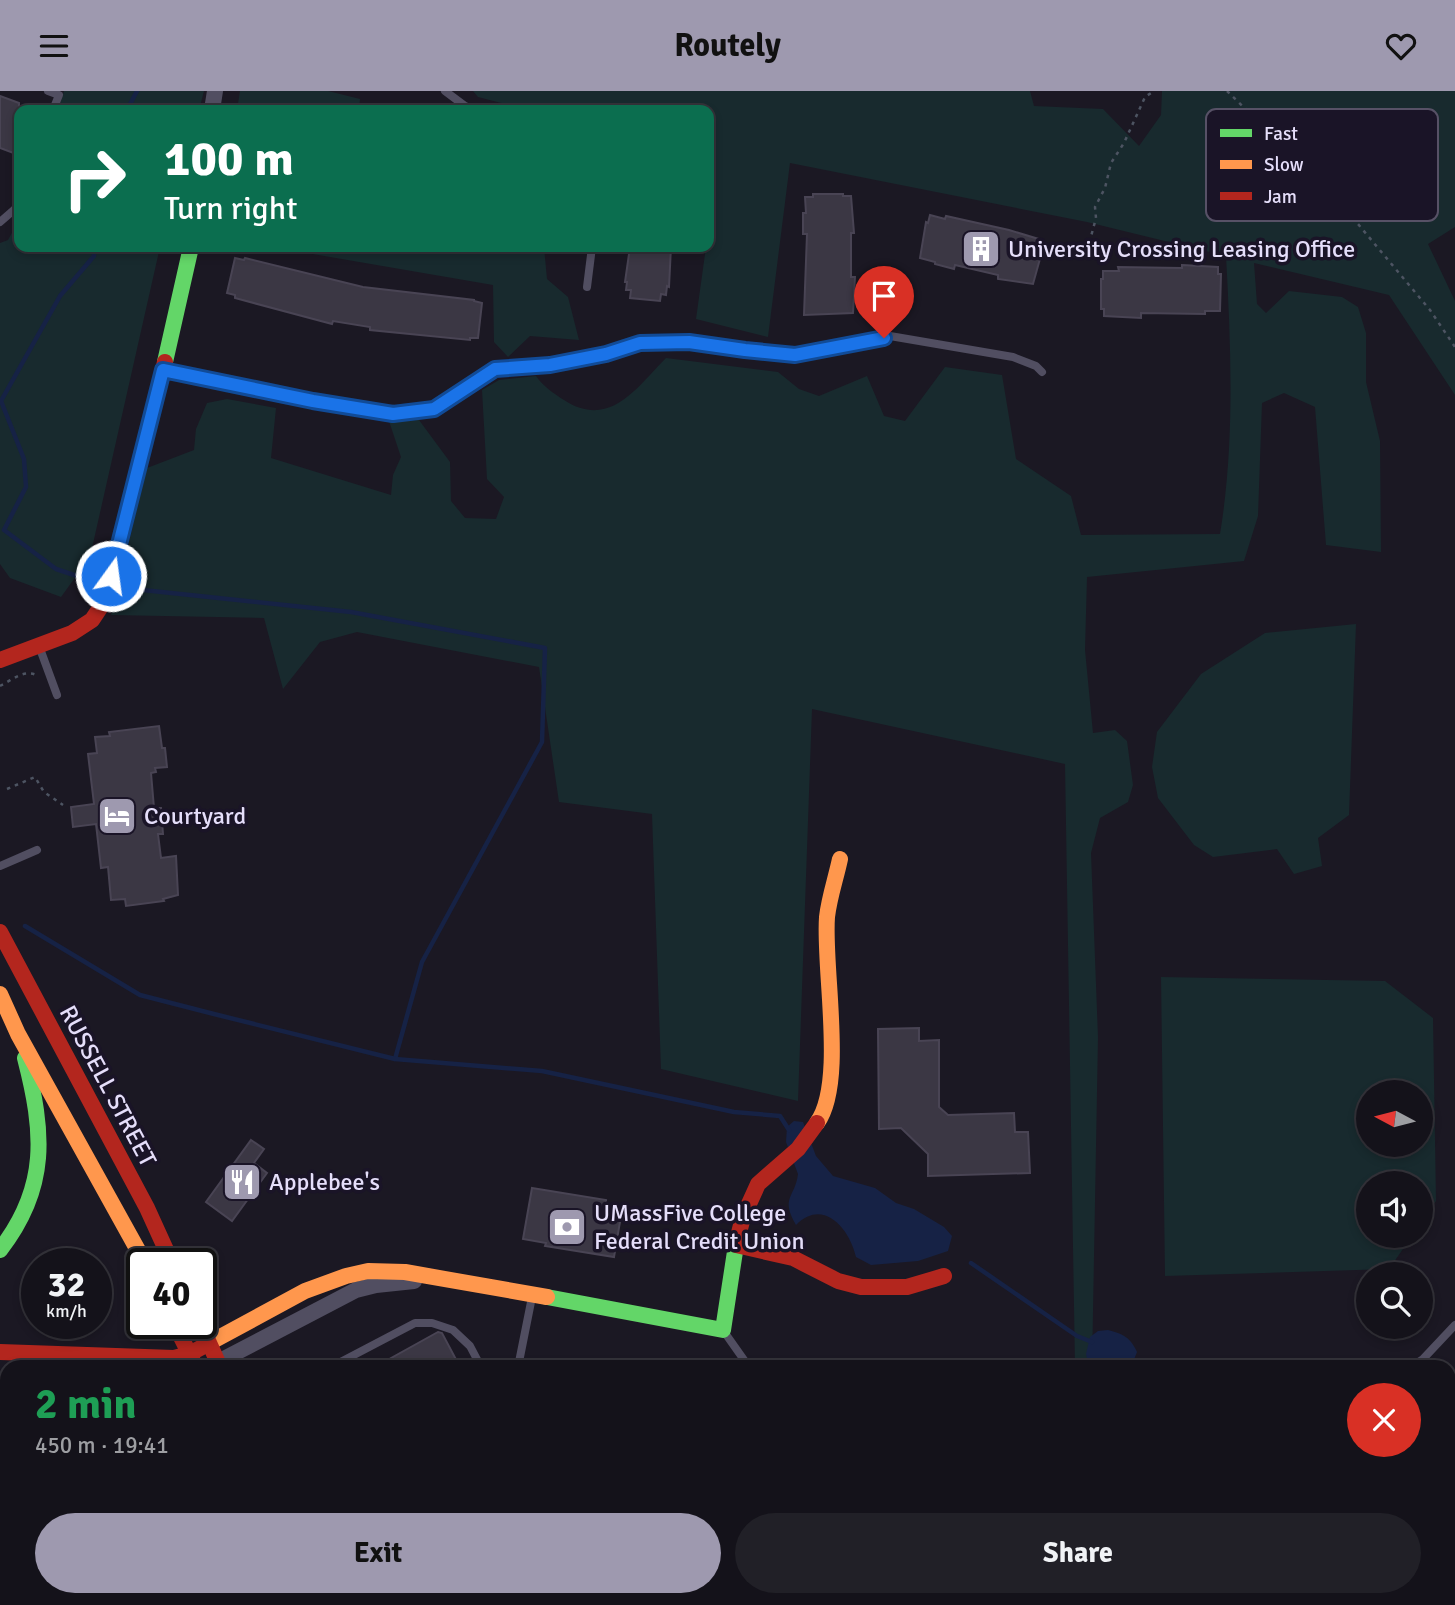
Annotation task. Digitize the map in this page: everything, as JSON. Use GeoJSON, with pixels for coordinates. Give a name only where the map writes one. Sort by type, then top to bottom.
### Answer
{"type":"FeatureCollection","features":[{"type":"Feature","properties":{"kind":"main road"},"geometry":{"type":"LineString","coordinates":[[0,660],[72,633],[92,620],[104,602],[190,252]]}},
{"type":"Feature","properties":{"kind":"main road"},"geometry":{"type":"LineString","coordinates":[[192,1360],[209,1343],[274,1305],[344,1277],[381,1270],[533,1294],[723,1330],[736,1245],[750,1197],[758,1184],[798,1149],[824,1113],[831,1078],[827,916],[840,859]]}},
{"type":"Feature","properties":{"kind":"main road","name":"RUSSELL STREET"},"geometry":{"type":"LineString","coordinates":[[0,932],[165,1248]]}},
{"type":"Feature","properties":{"kind":"main road"},"geometry":{"type":"LineString","coordinates":[[0,994],[18,1034],[137,1248]]}},
{"type":"Feature","properties":{"kind":"main road"},"geometry":{"type":"LineString","coordinates":[[0,1250],[25,1212],[39,1171],[38,1114],[18,1034]]}},
{"type":"Feature","properties":{"kind":"main road"},"geometry":{"type":"LineString","coordinates":[[736,1245],[793,1258],[838,1281],[861,1287],[907,1287],[944,1276]]}},
{"type":"Feature","properties":{"kind":"main road"},"geometry":{"type":"LineString","coordinates":[[182,1339],[192,1360]]}},
{"type":"Feature","properties":{"kind":"main road"},"geometry":{"type":"LineString","coordinates":[[207,1339],[214,1360]]}},
{"type":"Feature","properties":{"kind":"main road"},"geometry":{"type":"LineString","coordinates":[[0,1352],[192,1360]]}},
{"type":"Feature","properties":{"kind":"street"},"geometry":{"type":"LineString","coordinates":[[225,1360],[356,1290],[397,1282],[459,1282]]}},
{"type":"Feature","properties":{"kind":"lane"},"geometry":{"type":"LineString","coordinates":[[48,91],[59,95],[55,105]]}},
{"type":"Feature","properties":{"kind":"lane"},"geometry":{"type":"LineString","coordinates":[[445,91],[464,105]]}},
{"type":"Feature","properties":{"kind":"lane"},"geometry":{"type":"LineString","coordinates":[[0,222],[14,210]]}},
{"type":"Feature","properties":{"kind":"lane"},"geometry":{"type":"LineString","coordinates":[[587,287],[591,252]]}},
{"type":"Feature","properties":{"kind":"lane"},"geometry":{"type":"LineString","coordinates":[[884,338],[888,293]]}},
{"type":"Feature","properties":{"kind":"lane"},"geometry":{"type":"LineString","coordinates":[[163,370],[313,401],[393,414],[434,409],[495,369],[550,365],[606,354],[640,343],[689,342],[795,355],[890,336],[1013,357],[1036,366],[1042,372]]}},
{"type":"Feature","properties":{"kind":"lane"},"geometry":{"type":"LineString","coordinates":[[39,646],[57,695]]}},
{"type":"Feature","properties":{"kind":"lane"},"geometry":{"type":"LineString","coordinates":[[0,866],[37,850]]}},
{"type":"Feature","properties":{"kind":"lane"},"geometry":{"type":"LineString","coordinates":[[519,1360],[533,1294]]}},
{"type":"Feature","properties":{"kind":"lane"},"geometry":{"type":"LineString","coordinates":[[344,1360],[415,1323],[432,1323],[453,1329],[470,1346],[477,1360]]}},
{"type":"Feature","properties":{"kind":"lane"},"geometry":{"type":"LineString","coordinates":[[1422,1360],[1455,1325]]}},
{"type":"Feature","properties":{"kind":"lane"},"geometry":{"type":"LineString","coordinates":[[723,1330],[744,1360]]}},
{"type":"Feature","properties":{"kind":"path"},"geometry":{"type":"LineString","coordinates":[[1078,255],[1089,244],[1096,218],[1094,207],[1105,188],[1111,163],[1124,143],[1145,97],[1154,91]]}},
{"type":"Feature","properties":{"kind":"path"},"geometry":{"type":"LineString","coordinates":[[1227,91],[1246,109]]}},
{"type":"Feature","properties":{"kind":"path"},"geometry":{"type":"LineString","coordinates":[[1355,221],[1430,310],[1455,347]]}},
{"type":"Feature","properties":{"kind":"path"},"geometry":{"type":"LineString","coordinates":[[0,686],[30,672],[38,676],[43,684]]}},
{"type":"Feature","properties":{"kind":"path"},"geometry":{"type":"LineString","coordinates":[[7,789],[35,777],[44,792],[63,805]]}},
{"type":"Feature","properties":{"kind":"shaded area"},"geometry":{"type":"Polygon","coordinates":[[[64,91],[204,91],[200,105],[60,105],[64,91]]]}},
{"type":"Feature","properties":{"kind":"shaded area"},"geometry":{"type":"Polygon","coordinates":[[[240,91],[328,91],[360,99],[359,105],[238,105],[240,91]]]}},
{"type":"Feature","properties":{"kind":"shaded area"},"geometry":{"type":"Polygon","coordinates":[[[473,91],[1030,91],[1034,106],[1103,109],[1139,146],[1161,115],[1162,91],[1455,91],[1455,227],[1428,244],[1455,301],[1455,395],[1389,295],[1254,263],[1257,304],[1266,313],[1289,291],[1342,297],[1358,307],[1366,333],[1366,382],[1380,441],[1381,552],[1326,545],[1315,407],[1284,393],[1262,403],[1258,516],[1244,561],[1087,577],[1085,650],[1093,733],[1115,730],[1127,741],[1133,785],[1128,802],[1100,818],[1091,853],[1098,1037],[1092,1360],[1075,1360],[1065,764],[812,709],[798,1101],[661,1069],[652,814],[559,802],[539,667],[357,632],[320,642],[283,689],[264,618],[111,615],[147,468],[194,450],[196,429],[207,403],[227,399],[276,408],[271,458],[391,495],[393,475],[401,457],[389,421],[419,420],[450,462],[451,501],[465,518],[496,519],[504,497],[487,479],[482,390],[499,380],[536,376],[564,400],[580,408],[609,408],[633,392],[666,358],[778,372],[799,389],[819,396],[867,376],[884,416],[905,421],[945,367],[1002,375],[1016,459],[1071,496],[1081,535],[1220,534],[1230,430],[1226,256],[1087,222],[790,163],[768,337],[696,319],[705,252],[714,252],[714,105],[509,105],[478,97],[473,91]]]}},
{"type":"Feature","properties":{"kind":"shaded area"},"geometry":{"type":"Polygon","coordinates":[[[14,229],[14,252],[159,252],[90,557],[61,597],[10,578],[0,564],[0,243],[8,240],[14,229]]]}},
{"type":"Feature","properties":{"kind":"shaded area"},"geometry":{"type":"Polygon","coordinates":[[[301,252],[544,252],[547,279],[568,297],[579,340],[530,336],[508,357],[494,342],[493,285],[301,252]]]}},
{"type":"Feature","properties":{"kind":"shaded area"},"geometry":{"type":"Polygon","coordinates":[[[1356,624],[1349,815],[1318,838],[1322,866],[1294,874],[1277,849],[1213,857],[1194,845],[1158,798],[1152,767],[1157,732],[1201,674],[1265,633],[1356,624]]]}},
{"type":"Feature","properties":{"kind":"shaded area"},"geometry":{"type":"Polygon","coordinates":[[[1161,977],[1385,981],[1433,1018],[1436,1201],[1433,1205],[1433,1171],[1356,1171],[1356,1248],[1404,1248],[1394,1262],[1356,1262],[1356,1270],[1165,1276],[1161,977]]]}},
{"type":"Feature","properties":{"kind":"water"},"geometry":{"type":"Polygon","coordinates":[[[794,1121],[803,1122],[816,1156],[833,1176],[875,1188],[896,1203],[914,1209],[944,1227],[952,1236],[948,1251],[918,1261],[871,1265],[856,1257],[848,1237],[834,1220],[816,1214],[806,1217],[796,1225],[789,1203],[798,1174],[786,1142],[787,1127],[794,1121]]]}},
{"type":"Feature","properties":{"kind":"water"},"geometry":{"type":"Polygon","coordinates":[[[1108,1330],[1125,1337],[1137,1352],[1134,1360],[1087,1360],[1090,1337],[1098,1331],[1108,1330]]]}},
{"type":"Feature","properties":{"kind":"building"},"geometry":{"type":"Polygon","coordinates":[[[0,96],[19,105],[14,105],[14,153],[0,148],[0,96]]]}},
{"type":"Feature","properties":{"kind":"building"},"geometry":{"type":"Polygon","coordinates":[[[813,194],[851,196],[854,233],[851,233],[851,277],[855,277],[853,313],[804,315],[807,234],[803,234],[803,213],[806,213],[805,197],[813,197],[813,194]]]}},
{"type":"Feature","properties":{"kind":"building","name":"University Crossing Leasing Office"},"geometry":{"type":"Polygon","coordinates":[[[930,215],[1009,230],[1042,240],[1040,247],[1043,248],[1033,284],[998,279],[998,275],[955,265],[954,269],[920,258],[926,222],[928,223],[930,215]]]}},
{"type":"Feature","properties":{"kind":"building"},"geometry":{"type":"Polygon","coordinates":[[[629,252],[671,252],[669,287],[667,286],[666,295],[661,294],[660,301],[630,298],[631,290],[626,290],[629,252]]]}},
{"type":"Feature","properties":{"kind":"building"},"geometry":{"type":"Polygon","coordinates":[[[235,258],[245,258],[363,287],[474,300],[482,303],[478,338],[470,340],[370,330],[370,327],[333,321],[332,324],[235,298],[235,295],[227,293],[235,258]]]}},
{"type":"Feature","properties":{"kind":"building"},"geometry":{"type":"Polygon","coordinates":[[[1182,265],[1218,267],[1218,274],[1221,274],[1220,311],[1205,311],[1205,314],[1141,313],[1141,318],[1104,316],[1104,309],[1101,309],[1103,271],[1119,271],[1118,267],[1182,268],[1182,265]]]}},
{"type":"Feature","properties":{"kind":"building","name":"Courtyard"},"geometry":{"type":"Polygon","coordinates":[[[159,726],[167,767],[155,768],[156,772],[151,773],[154,808],[161,808],[163,834],[158,834],[161,858],[176,856],[178,895],[163,899],[164,901],[126,906],[125,899],[111,900],[108,867],[101,868],[96,824],[73,827],[71,807],[94,804],[88,754],[97,753],[95,737],[110,736],[109,732],[159,726]]]}},
{"type":"Feature","properties":{"kind":"building"},"geometry":{"type":"Polygon","coordinates":[[[919,1028],[919,1041],[939,1040],[939,1107],[948,1115],[1014,1113],[1015,1132],[1028,1132],[1030,1173],[928,1176],[928,1154],[901,1128],[879,1129],[878,1029],[919,1028]]]}},
{"type":"Feature","properties":{"kind":"building","name":"Applebee's"},"geometry":{"type":"Polygon","coordinates":[[[251,1140],[264,1149],[254,1163],[267,1173],[232,1221],[206,1202],[251,1140]]]}},
{"type":"Feature","properties":{"kind":"building"},"geometry":{"type":"Polygon","coordinates":[[[532,1188],[606,1200],[605,1207],[622,1210],[614,1257],[545,1246],[546,1243],[523,1239],[532,1188]]]}},
{"type":"Feature","properties":{"kind":"building"},"geometry":{"type":"Polygon","coordinates":[[[438,1332],[442,1333],[456,1360],[388,1360],[438,1332]]]}},
{"type":"Feature","properties":{"kind":"waterway"},"geometry":{"type":"LineString","coordinates":[[130,105],[137,91]]}},
{"type":"Feature","properties":{"kind":"waterway"},"geometry":{"type":"LineString","coordinates":[[89,580],[56,569],[4,530],[26,487],[24,459],[1,401],[60,296],[94,256],[94,252]]}},
{"type":"Feature","properties":{"kind":"waterway"},"geometry":{"type":"LineString","coordinates":[[124,588],[351,612],[545,648],[542,742],[422,962],[395,1059]]}},
{"type":"Feature","properties":{"kind":"waterway"},"geometry":{"type":"LineString","coordinates":[[25,926],[140,995],[395,1059],[542,1071],[734,1112],[780,1116],[789,1130]]}},
{"type":"Feature","properties":{"kind":"waterway"},"geometry":{"type":"LineString","coordinates":[[971,1263],[1077,1336],[1092,1342]]}},
{"type":"Feature","properties":{"kind":"traffic: fast"},"geometry":{"type":"LineString","coordinates":[[165,362],[190,252]]}},
{"type":"Feature","properties":{"kind":"traffic: fast"},"geometry":{"type":"LineString","coordinates":[[0,1250],[16,1227],[27,1204],[38,1158],[36,1110],[25,1058]]}},
{"type":"Feature","properties":{"kind":"traffic: fast"},"geometry":{"type":"LineString","coordinates":[[547,1297],[723,1330],[736,1245]]}},
{"type":"Feature","properties":{"kind":"traffic: slow"},"geometry":{"type":"LineString","coordinates":[[817,1123],[826,1105],[830,1081],[832,1054],[827,917],[840,859]]}},
{"type":"Feature","properties":{"kind":"traffic: slow"},"geometry":{"type":"LineString","coordinates":[[0,994],[18,1034],[137,1248]]}},
{"type":"Feature","properties":{"kind":"traffic: slow"},"geometry":{"type":"LineString","coordinates":[[209,1343],[305,1291],[368,1271],[405,1272],[547,1297]]}},
{"type":"Feature","properties":{"kind":"traffic: jam"},"geometry":{"type":"LineString","coordinates":[[0,660],[72,633],[92,620],[104,602],[165,362]]}},
{"type":"Feature","properties":{"kind":"traffic: jam"},"geometry":{"type":"LineString","coordinates":[[0,932],[147,1208],[165,1248]]}},
{"type":"Feature","properties":{"kind":"traffic: jam"},"geometry":{"type":"LineString","coordinates":[[817,1123],[798,1149],[758,1184],[743,1217],[736,1245],[793,1258],[838,1281],[861,1287],[907,1287],[944,1276]]}},
{"type":"Feature","properties":{"kind":"traffic: jam"},"geometry":{"type":"LineString","coordinates":[[182,1339],[192,1360]]}},
{"type":"Feature","properties":{"kind":"traffic: jam"},"geometry":{"type":"LineString","coordinates":[[207,1339],[217,1360]]}},
{"type":"Feature","properties":{"kind":"traffic: jam"},"geometry":{"type":"LineString","coordinates":[[0,1352],[174,1358],[206,1345]]}},
{"type":"Feature","properties":{"kind":"place","name":"University Crossing Leasing Office"},"geometry":{"type":"Point","coordinates":[981,249]}},
{"type":"Feature","properties":{"kind":"place","name":"Courtyard"},"geometry":{"type":"Point","coordinates":[117,816]}},
{"type":"Feature","properties":{"kind":"place","name":"Applebee's"},"geometry":{"type":"Point","coordinates":[242,1182]}},
{"type":"Feature","properties":{"kind":"place","name":"UMassFive College Federal Credit Union"},"geometry":{"type":"Point","coordinates":[567,1227]}},
{"type":"Feature","properties":{"kind":"route"},"geometry":{"type":"LineString","coordinates":[[111,576],[163,370],[313,401],[393,414],[434,409],[495,369],[550,365],[606,354],[640,343],[689,342],[795,355],[884,338]]}}]}
